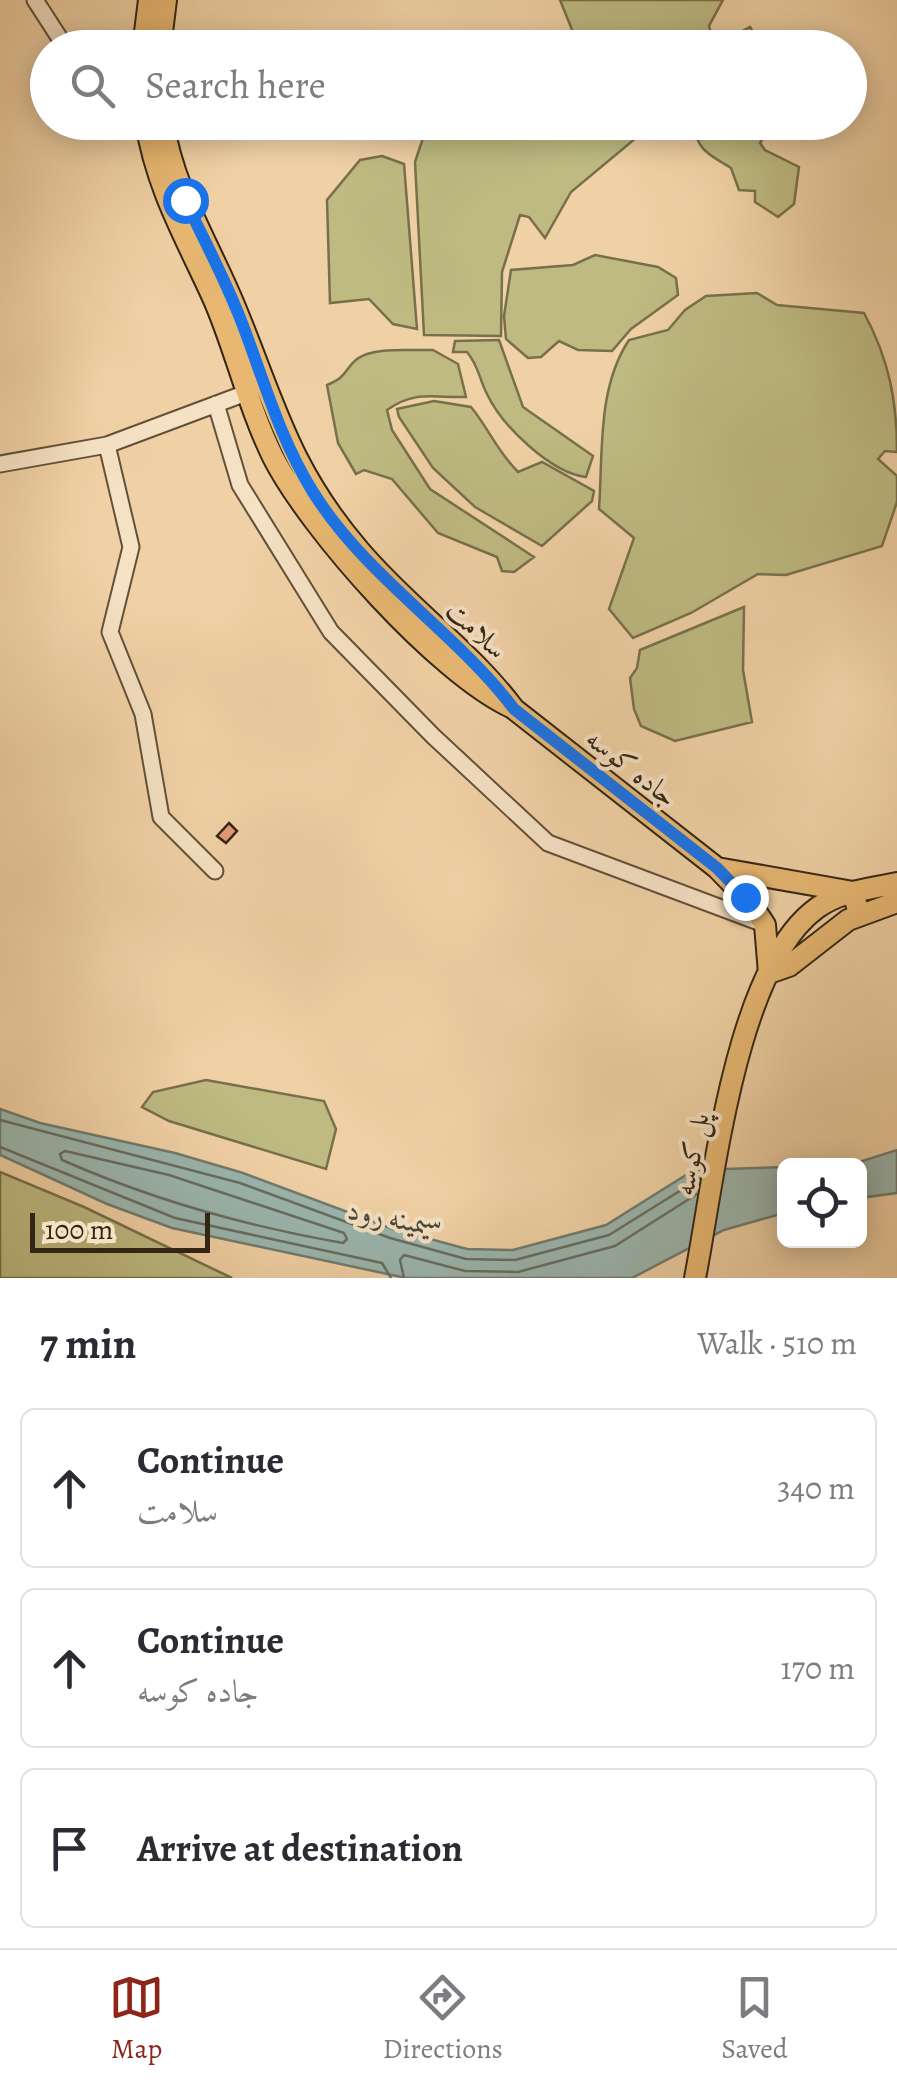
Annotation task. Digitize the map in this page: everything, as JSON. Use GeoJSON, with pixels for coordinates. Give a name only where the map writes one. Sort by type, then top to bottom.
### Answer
{"type":"FeatureCollection","features":[{"type":"Feature","properties":{"kind":"main road"},"geometry":{"type":"LineString","coordinates":[[146,30],[149,0]]}},
{"type":"Feature","properties":{"kind":"main road"},"geometry":{"type":"LineString","coordinates":[[162,30],[166,0]]}},
{"type":"Feature","properties":{"kind":"main road","name":"سلامت"},"geometry":{"type":"LineString","coordinates":[[149,140],[152,165],[255,390]]}},
{"type":"Feature","properties":{"kind":"main road","name":"سلامت"},"geometry":{"type":"LineString","coordinates":[[166,140],[185,200],[231,297],[273,457],[301,504],[343,559],[487,696],[514,709]]}},
{"type":"Feature","properties":{"kind":"main road","name":"جاده کوسه"},"geometry":{"type":"LineString","coordinates":[[514,709],[717,868],[765,925]]}},
{"type":"Feature","properties":{"kind":"main road","name":"جاده کوسه"},"geometry":{"type":"LineString","coordinates":[[717,868],[853,892]]}},
{"type":"Feature","properties":{"kind":"main road"},"geometry":{"type":"LineString","coordinates":[[859,914],[853,892],[897,883]]}},
{"type":"Feature","properties":{"kind":"main road","name":"پل کوسه"},"geometry":{"type":"LineString","coordinates":[[695,1278],[742,1040],[769,973],[790,934],[817,908],[853,892]]}},
{"type":"Feature","properties":{"kind":"main road"},"geometry":{"type":"LineString","coordinates":[[765,925],[769,973],[789,966],[859,914],[897,902]]}},
{"type":"Feature","properties":{"kind":"street"},"geometry":{"type":"LineString","coordinates":[[35,0],[54,30]]}},
{"type":"Feature","properties":{"kind":"street"},"geometry":{"type":"LineString","coordinates":[[0,464],[107,446],[255,390]]}},
{"type":"Feature","properties":{"kind":"street"},"geometry":{"type":"LineString","coordinates":[[216,404],[240,485],[331,632],[434,736],[548,844],[765,925]]}},
{"type":"Feature","properties":{"kind":"street"},"geometry":{"type":"LineString","coordinates":[[107,446],[131,547],[110,632],[142,714],[161,817],[215,871]]}},
{"type":"Feature","properties":{"kind":"shaded area"},"geometry":{"type":"Polygon","coordinates":[[[560,0],[723,0],[710,30],[572,30],[560,0]]]}},
{"type":"Feature","properties":{"kind":"shaded area"},"geometry":{"type":"Polygon","coordinates":[[[422,140],[634,140],[571,192],[545,238],[529,217],[520,215],[502,272],[501,336],[424,335],[415,162],[422,140]]]}},
{"type":"Feature","properties":{"kind":"shaded area"},"geometry":{"type":"Polygon","coordinates":[[[698,140],[762,140],[765,150],[799,167],[794,204],[778,217],[755,202],[755,191],[739,190],[731,168],[705,151],[698,140]]]}},
{"type":"Feature","properties":{"kind":"shaded area"},"geometry":{"type":"Polygon","coordinates":[[[382,156],[404,164],[417,329],[393,324],[369,299],[330,303],[327,200],[360,160],[382,156]]]}},
{"type":"Feature","properties":{"kind":"shaded area"},"geometry":{"type":"Polygon","coordinates":[[[595,255],[658,267],[676,278],[678,295],[631,329],[612,351],[578,350],[559,341],[541,357],[528,358],[506,339],[504,316],[511,270],[573,265],[595,255]]]}},
{"type":"Feature","properties":{"kind":"shaded area"},"geometry":{"type":"Polygon","coordinates":[[[757,293],[777,305],[864,313],[873,330],[890,381],[897,433],[897,452],[885,451],[878,459],[897,476],[897,502],[882,546],[786,575],[758,574],[691,613],[633,638],[609,609],[634,538],[599,509],[606,400],[611,379],[629,340],[668,330],[685,310],[706,296],[757,293]]]}},
{"type":"Feature","properties":{"kind":"shaded area"},"geometry":{"type":"Polygon","coordinates":[[[499,340],[523,407],[593,456],[586,477],[558,467],[529,446],[494,407],[467,352],[453,352],[455,341],[499,340]]]}},
{"type":"Feature","properties":{"kind":"shaded area"},"geometry":{"type":"Polygon","coordinates":[[[433,350],[458,364],[466,397],[425,396],[397,404],[387,410],[392,430],[430,489],[534,557],[514,572],[502,571],[497,557],[438,533],[392,479],[364,470],[356,474],[338,443],[327,385],[364,355],[433,350]]]}},
{"type":"Feature","properties":{"kind":"shaded area"},"geometry":{"type":"Polygon","coordinates":[[[434,401],[471,407],[518,472],[542,462],[594,491],[592,501],[542,546],[475,507],[433,468],[399,417],[397,409],[434,401]]]}},
{"type":"Feature","properties":{"kind":"shaded area"},"geometry":{"type":"Polygon","coordinates":[[[744,607],[743,670],[752,722],[675,741],[641,726],[634,709],[630,678],[637,668],[640,650],[744,607]]]}},
{"type":"Feature","properties":{"kind":"shaded area"},"geometry":{"type":"Polygon","coordinates":[[[206,1080],[324,1101],[336,1129],[326,1169],[169,1121],[142,1107],[153,1092],[206,1080]]]}},
{"type":"Feature","properties":{"kind":"shaded area"},"geometry":{"type":"Polygon","coordinates":[[[0,1172],[84,1207],[232,1278],[0,1278],[0,1172]]]}},
{"type":"Feature","properties":{"kind":"water"},"geometry":{"type":"Polygon","coordinates":[[[0,1109],[40,1123],[175,1153],[243,1173],[393,1229],[467,1249],[513,1250],[606,1225],[694,1170],[777,1167],[777,1215],[724,1230],[632,1278],[406,1278],[172,1228],[107,1204],[0,1155],[0,1109]]]}},
{"type":"Feature","properties":{"kind":"water"},"geometry":{"type":"Polygon","coordinates":[[[897,1150],[897,1193],[867,1197],[867,1160],[897,1150]]]}},
{"type":"Feature","properties":{"kind":"building"},"geometry":{"type":"Polygon","coordinates":[[[229,823],[237,831],[226,843],[217,836],[229,823]]]}},
{"type":"Feature","properties":{"kind":"route"},"geometry":{"type":"LineString","coordinates":[[185,200],[231,297],[292,455],[314,495],[399,595],[495,683],[514,709],[717,868],[745,897]]}},
{"type":"Feature","properties":{"kind":"water label","name":"سیمینه رود"},"geometry":{"type":"Point","coordinates":[396,1218]}}]}
